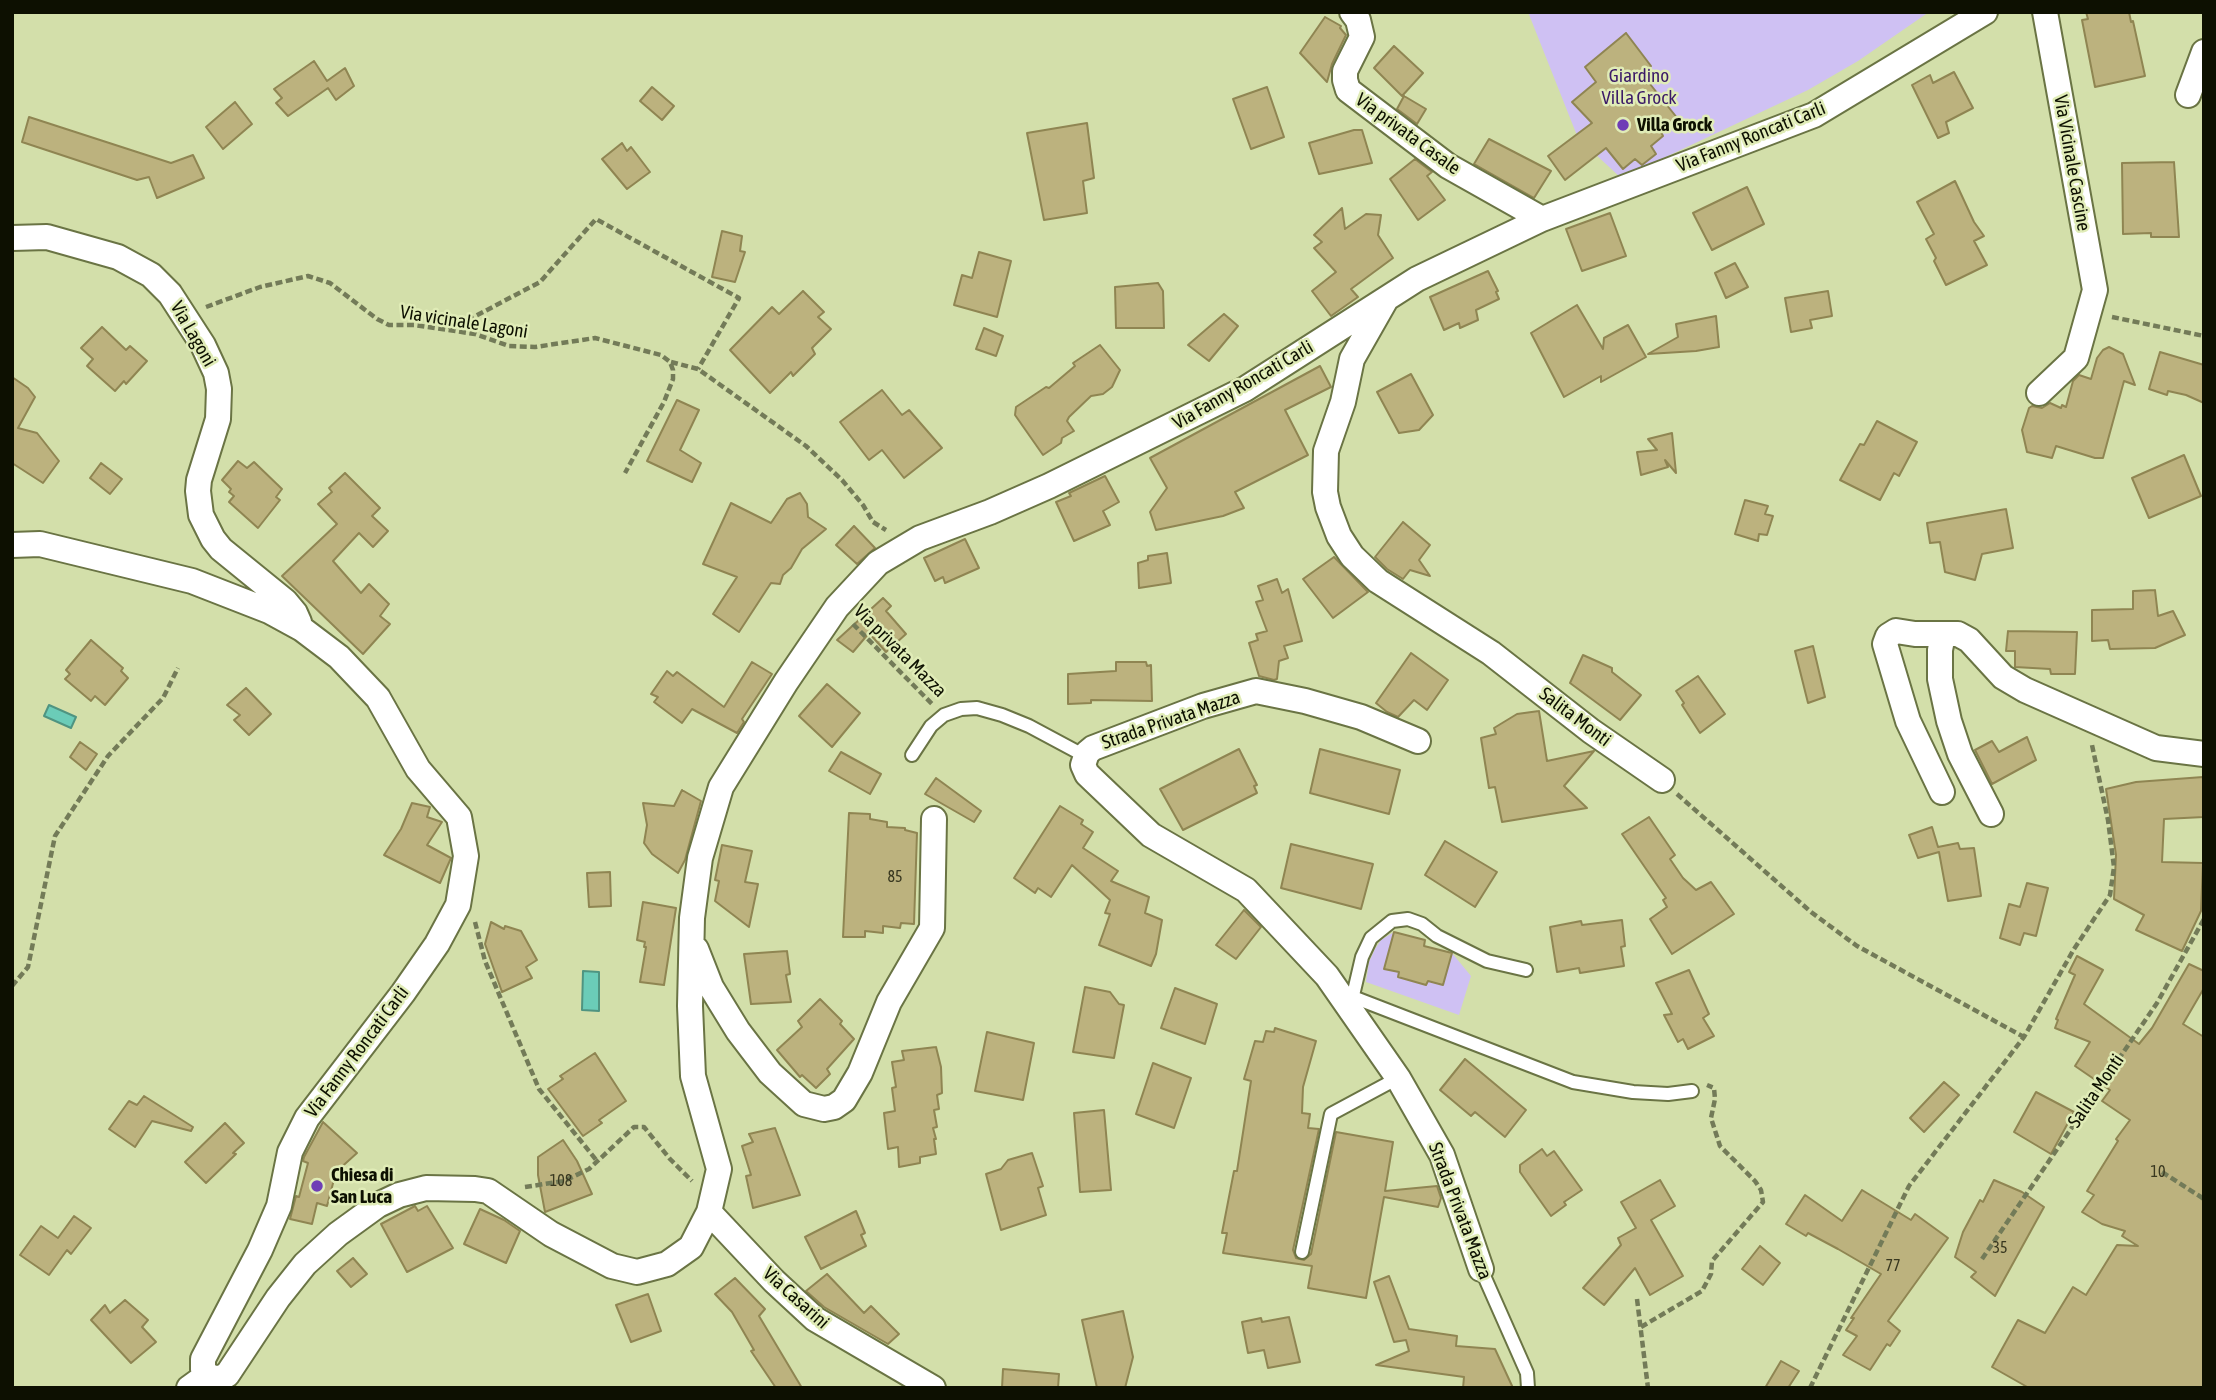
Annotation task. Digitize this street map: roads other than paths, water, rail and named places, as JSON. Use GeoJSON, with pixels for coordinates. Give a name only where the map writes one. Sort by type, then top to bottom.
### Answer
{"type":"FeatureCollection","features":[{"type":"Feature","properties":{"kind":"street","name":"Via privata Casale"},"geometry":{"type":"LineString","coordinates":[[1352,12],[1358,20],[1362,37],[1345,71],[1348,90],[1448,166],[1542,219]]}},
{"type":"Feature","properties":{"kind":"street","name":"Via Fanny Roncati Carli"},"geometry":{"type":"LineString","coordinates":[[198,1381],[227,1375],[278,1298],[305,1264],[338,1234],[378,1205],[399,1195],[426,1188],[488,1191],[551,1234],[612,1266],[637,1272],[667,1264],[691,1247],[709,1212],[719,1169],[693,1076],[691,935],[700,858],[721,788],[786,682],[837,607],[878,563],[920,538],[1049,486],[1245,389],[1417,279],[1542,219],[1814,115],[1985,12]]}},
{"type":"Feature","properties":{"kind":"street","name":"Via Vicinale Cascine"},"geometry":{"type":"LineString","coordinates":[[2039,393],[2076,358],[2095,290],[2045,12]]}},
{"type":"Feature","properties":{"kind":"street"},"geometry":{"type":"LineString","coordinates":[[2188,95],[2204,52]]}},
{"type":"Feature","properties":{"kind":"street","name":"Via Lagoni"},"geometry":{"type":"LineString","coordinates":[[12,238],[47,237],[130,262],[160,282],[187,317],[216,373],[219,389],[218,419],[199,480],[201,514],[221,549],[285,601],[295,613],[302,629]]}},
{"type":"Feature","properties":{"kind":"street","name":"Salita Monti"},"geometry":{"type":"LineString","coordinates":[[1387,298],[1352,359],[1343,402],[1326,451],[1325,492],[1339,536],[1352,556],[1378,581],[1491,653],[1591,731],[1662,779]]}},
{"type":"Feature","properties":{"kind":"street","name":"Via Fanny Roncati Carli"},"geometry":{"type":"LineString","coordinates":[[12,545],[40,544],[192,581],[269,611],[302,629],[339,657],[378,698],[418,769],[460,817],[466,856],[458,905],[437,944],[403,993],[307,1118],[290,1152],[279,1206],[260,1250],[203,1359],[203,1370],[198,1381]]}},
{"type":"Feature","properties":{"kind":"street"},"geometry":{"type":"LineString","coordinates":[[1942,792],[1908,721],[1885,643],[1888,636],[1896,631],[1958,634],[1969,640],[2003,677],[2025,691],[2156,748],[2204,754]]}},
{"type":"Feature","properties":{"kind":"street"},"geometry":{"type":"LineString","coordinates":[[1943,635],[1940,679],[1949,722],[1960,754],[1991,814]]}},
{"type":"Feature","properties":{"kind":"street","name":"Strada Privata Mazza"},"geometry":{"type":"LineString","coordinates":[[1418,741],[1361,718],[1305,701],[1256,691],[1203,706],[1093,748],[1085,756],[1083,765],[1087,774],[1151,835],[1246,890],[1351,1003],[1442,1155],[1481,1269]]}},
{"type":"Feature","properties":{"kind":"street","name":"Via Fanny Roncati Carli"},"geometry":{"type":"LineString","coordinates":[[691,935],[711,987],[738,1031],[770,1073],[804,1104],[824,1109],[834,1107],[844,1100],[860,1073],[889,1002],[932,928],[934,820]]}},
{"type":"Feature","properties":{"kind":"street","name":"Via Casarini"},"geometry":{"type":"LineString","coordinates":[[709,1212],[774,1281],[815,1319],[933,1388]]}},
{"type":"Feature","properties":{"kind":"lane"},"geometry":{"type":"LineString","coordinates":[[912,755],[930,726],[944,715],[961,709],[977,708],[1029,726],[1085,756]]}},
{"type":"Feature","properties":{"kind":"lane"},"geometry":{"type":"LineString","coordinates":[[1526,970],[1487,961],[1471,954],[1437,936],[1422,924],[1408,919],[1392,921],[1371,938],[1362,957],[1351,1003],[1573,1082],[1633,1092],[1668,1094],[1692,1091]]}},
{"type":"Feature","properties":{"kind":"lane"},"geometry":{"type":"LineString","coordinates":[[1302,1252],[1331,1114],[1398,1078]]}},
{"type":"Feature","properties":{"kind":"lane","name":"Strada Privata Mazza"},"geometry":{"type":"LineString","coordinates":[[1481,1269],[1527,1373],[1528,1388]]}},
{"type":"Feature","properties":{"kind":"water"},"geometry":{"type":"Polygon","coordinates":[[[49,705],[76,717],[71,728],[44,716],[49,705]]]}},
{"type":"Feature","properties":{"kind":"water"},"geometry":{"type":"Polygon","coordinates":[[[583,971],[599,972],[599,1011],[582,1010],[583,971]]]}},
{"type":"Feature","properties":{"kind":"place","name":"Villa Grock"},"geometry":{"type":"Point","coordinates":[1623,125]}},
{"type":"Feature","properties":{"kind":"place","name":"Chiesa di San Luca"},"geometry":{"type":"Point","coordinates":[317,1186]}},
{"type":"Feature","properties":{"kind":"park label","name":"Giardino Villa Grock"},"geometry":{"type":"Point","coordinates":[1639,87]}}]}
